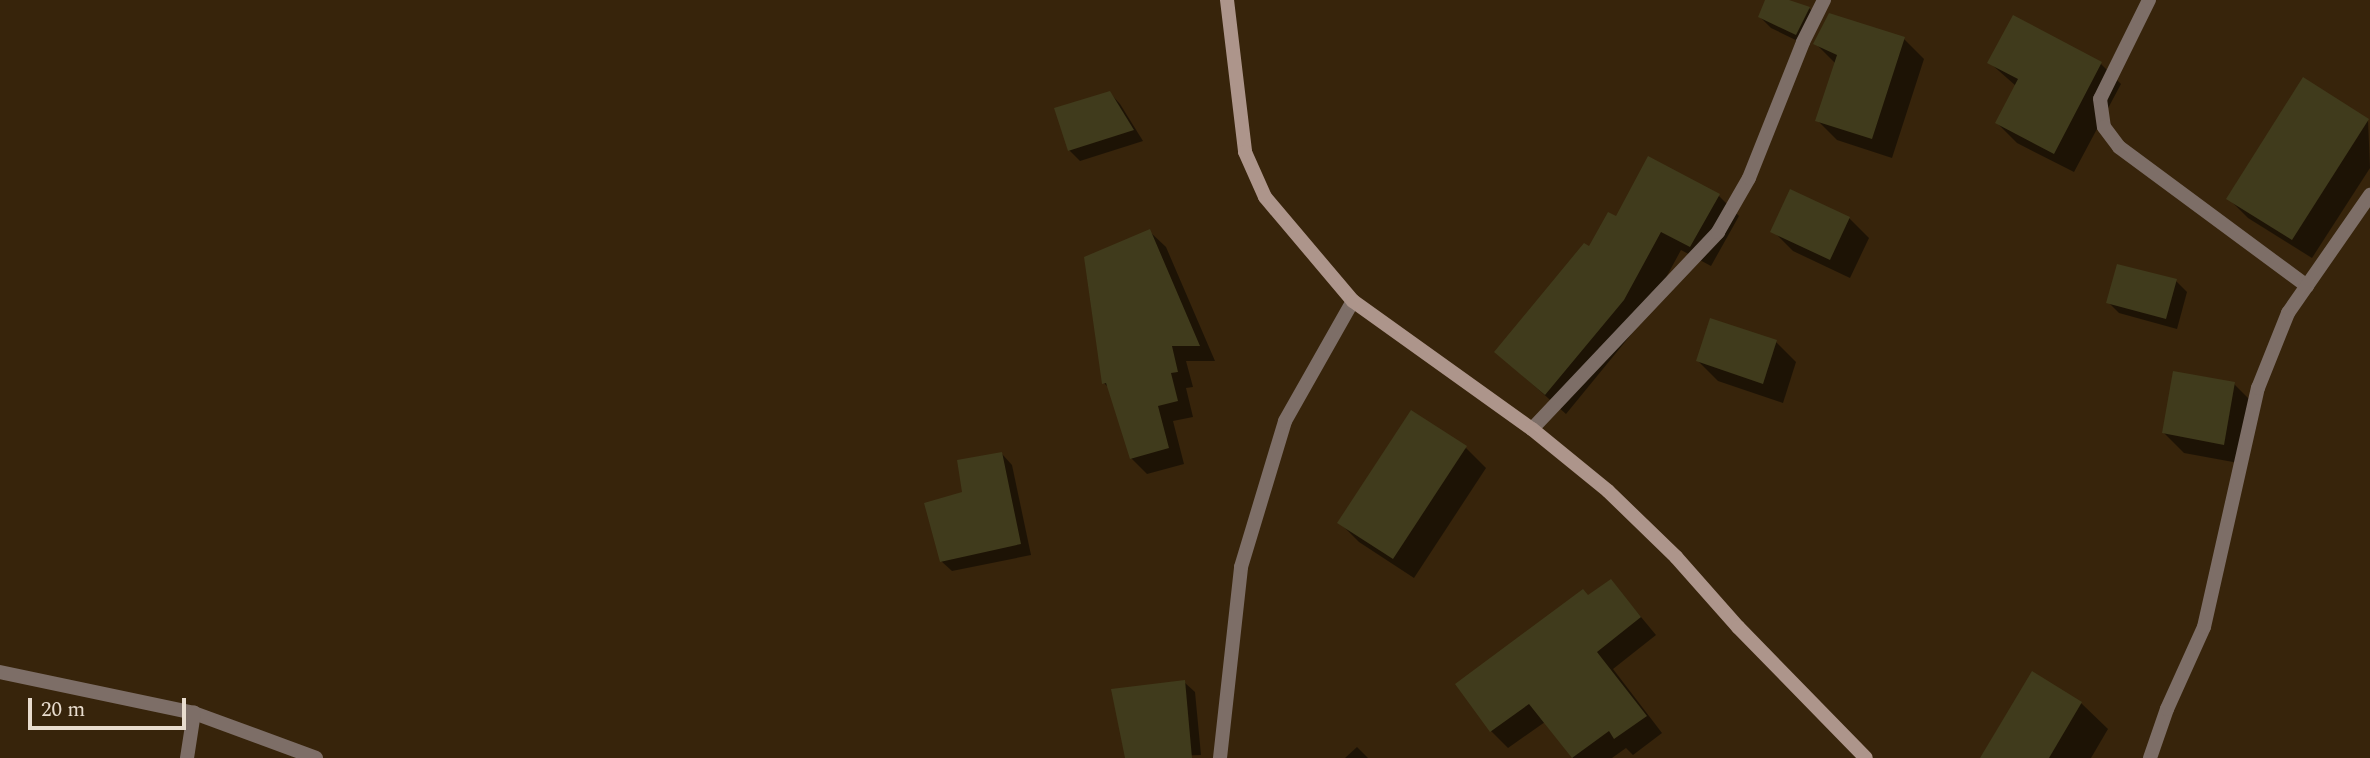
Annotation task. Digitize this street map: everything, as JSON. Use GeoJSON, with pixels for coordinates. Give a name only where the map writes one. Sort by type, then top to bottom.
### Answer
{"type":"FeatureCollection","features":[{"type":"Feature","properties":{"kind":"street"},"geometry":{"type":"LineString","coordinates":[[1227,0],[1245,152],[1265,197],[1353,301],[1532,429],[1608,491],[1676,557],[1738,627],[1866,758]]}},
{"type":"Feature","properties":{"kind":"street"},"geometry":{"type":"LineString","coordinates":[[1532,429],[1718,232],[1749,178],[1803,42],[1824,0]]}},
{"type":"Feature","properties":{"kind":"street"},"geometry":{"type":"LineString","coordinates":[[2149,0],[2100,99],[2104,127],[2119,148],[2307,286]]}},
{"type":"Feature","properties":{"kind":"street"},"geometry":{"type":"LineString","coordinates":[[2150,758],[2167,709],[2204,627],[2258,388],[2288,313],[2370,195]]}},
{"type":"Feature","properties":{"kind":"street"},"geometry":{"type":"LineString","coordinates":[[1220,758],[1245,554],[1285,421],[1353,301]]}},
{"type":"Feature","properties":{"kind":"street"},"geometry":{"type":"LineString","coordinates":[[0,672],[194,713],[316,758]]}},
{"type":"Feature","properties":{"kind":"street"},"geometry":{"type":"LineString","coordinates":[[187,758],[194,713]]}},
{"type":"Feature","properties":{"kind":"building"},"geometry":{"type":"Polygon","coordinates":[[[1765,0],[1789,0],[1810,7],[1796,35],[1758,17],[1765,0]]]}},
{"type":"Feature","properties":{"kind":"building"},"geometry":{"type":"Polygon","coordinates":[[[1829,13],[1905,37],[1872,139],[1815,121],[1837,55],[1813,44],[1829,13]]]}},
{"type":"Feature","properties":{"kind":"building"},"geometry":{"type":"Polygon","coordinates":[[[2013,15],[2102,62],[2054,154],[1995,123],[2018,79],[1987,63],[2013,15]]]}},
{"type":"Feature","properties":{"kind":"building"},"geometry":{"type":"Polygon","coordinates":[[[2303,77],[2369,119],[2292,240],[2226,199],[2303,77]]]}},
{"type":"Feature","properties":{"kind":"building"},"geometry":{"type":"Polygon","coordinates":[[[1110,91],[1134,130],[1068,151],[1054,108],[1110,91]]]}},
{"type":"Feature","properties":{"kind":"building"},"geometry":{"type":"Polygon","coordinates":[[[1648,156],[1720,194],[1690,247],[1661,232],[1624,300],[1545,395],[1494,352],[1584,243],[1589,246],[1608,212],[1616,216],[1648,156]]]}},
{"type":"Feature","properties":{"kind":"building"},"geometry":{"type":"Polygon","coordinates":[[[1790,189],[1850,217],[1830,260],[1770,232],[1790,189]]]}},
{"type":"Feature","properties":{"kind":"building"},"geometry":{"type":"Polygon","coordinates":[[[1150,229],[1200,346],[1172,346],[1178,372],[1171,373],[1178,401],[1158,406],[1169,448],[1130,459],[1106,383],[1102,384],[1084,257],[1150,229]]]}},
{"type":"Feature","properties":{"kind":"building"},"geometry":{"type":"Polygon","coordinates":[[[2117,264],[2177,279],[2166,319],[2106,303],[2117,264]]]}},
{"type":"Feature","properties":{"kind":"building"},"geometry":{"type":"Polygon","coordinates":[[[1710,318],[1777,340],[1763,384],[1696,361],[1710,318]]]}},
{"type":"Feature","properties":{"kind":"building"},"geometry":{"type":"Polygon","coordinates":[[[2173,371],[2235,382],[2224,445],[2162,433],[2173,371]]]}},
{"type":"Feature","properties":{"kind":"building"},"geometry":{"type":"Polygon","coordinates":[[[1411,410],[1467,446],[1393,559],[1337,523],[1411,410]]]}},
{"type":"Feature","properties":{"kind":"building"},"geometry":{"type":"Polygon","coordinates":[[[1002,452],[1021,544],[940,562],[924,503],[962,492],[957,460],[1002,452]]]}},
{"type":"Feature","properties":{"kind":"building"},"geometry":{"type":"Polygon","coordinates":[[[1611,579],[1641,617],[1597,652],[1647,716],[1614,739],[1609,731],[1572,758],[1529,704],[1490,732],[1455,684],[1583,589],[1588,595],[1611,579]]]}},
{"type":"Feature","properties":{"kind":"building"},"geometry":{"type":"Polygon","coordinates":[[[2032,671],[2082,702],[2049,758],[1980,758],[2032,671]]]}},
{"type":"Feature","properties":{"kind":"building"},"geometry":{"type":"Polygon","coordinates":[[[1185,680],[1192,758],[1125,758],[1111,689],[1185,680]]]}}]}
